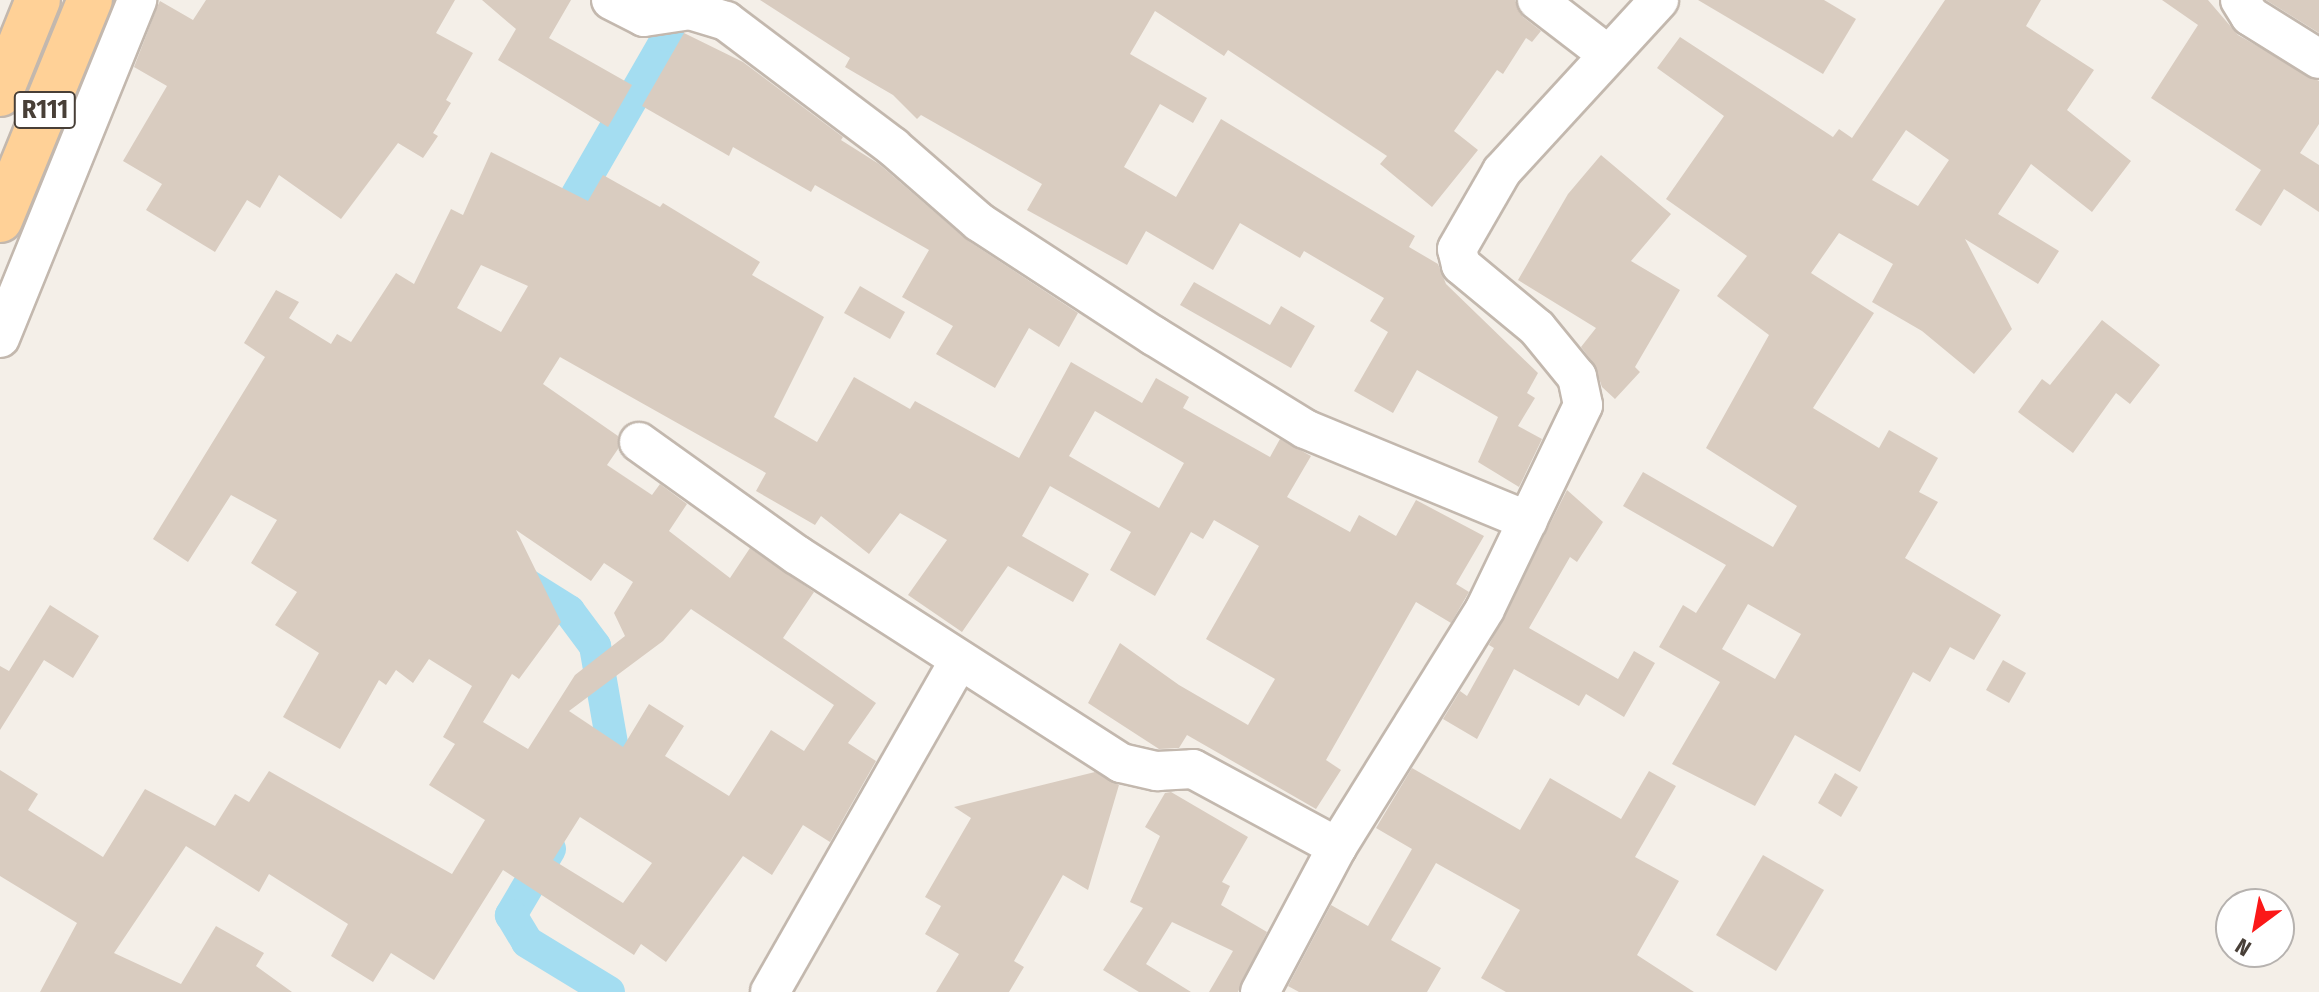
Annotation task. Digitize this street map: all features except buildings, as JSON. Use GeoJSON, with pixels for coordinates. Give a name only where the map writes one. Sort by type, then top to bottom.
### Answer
{"type":"FeatureCollection","features":[{"type":"Feature","properties":{"kind":"main road","name":"R111"},"geometry":{"type":"LineString","coordinates":[[0,94],[38,0]]}},
{"type":"Feature","properties":{"kind":"main road","name":"R111"},"geometry":{"type":"LineString","coordinates":[[0,220],[90,0]]}},
{"type":"Feature","properties":{"kind":"street"},"geometry":{"type":"LineString","coordinates":[[0,338],[137,0]]}},
{"type":"Feature","properties":{"kind":"street"},"geometry":{"type":"LineString","coordinates":[[611,0],[644,17],[690,10],[726,21],[893,147],[979,222],[1305,429],[1528,521]]}},
{"type":"Feature","properties":{"kind":"street"},"geometry":{"type":"LineString","coordinates":[[1537,0],[1607,54]]}},
{"type":"Feature","properties":{"kind":"street"},"geometry":{"type":"LineString","coordinates":[[1260,992],[1337,847],[1485,609],[1583,405],[1577,377],[1537,328],[1461,265],[1457,249],[1502,171],[1659,0]]}},
{"type":"Feature","properties":{"kind":"street"},"geometry":{"type":"LineString","coordinates":[[2240,0],[2250,16],[2319,59]]}},
{"type":"Feature","properties":{"kind":"street"},"geometry":{"type":"LineString","coordinates":[[639,442],[797,555],[1121,763],[1157,771],[1193,769],[1337,847]]}},
{"type":"Feature","properties":{"kind":"street"},"geometry":{"type":"LineString","coordinates":[[770,992],[959,660]]}},
{"type":"Feature","properties":{"kind":"waterway"},"geometry":{"type":"LineString","coordinates":[[556,231],[668,36],[662,0]]}},
{"type":"Feature","properties":{"kind":"waterway"},"geometry":{"type":"LineString","coordinates":[[515,577],[569,611],[595,646],[614,755],[599,777]]}},
{"type":"Feature","properties":{"kind":"waterway"},"geometry":{"type":"LineString","coordinates":[[550,849],[511,915],[527,942],[609,992]]}}]}
